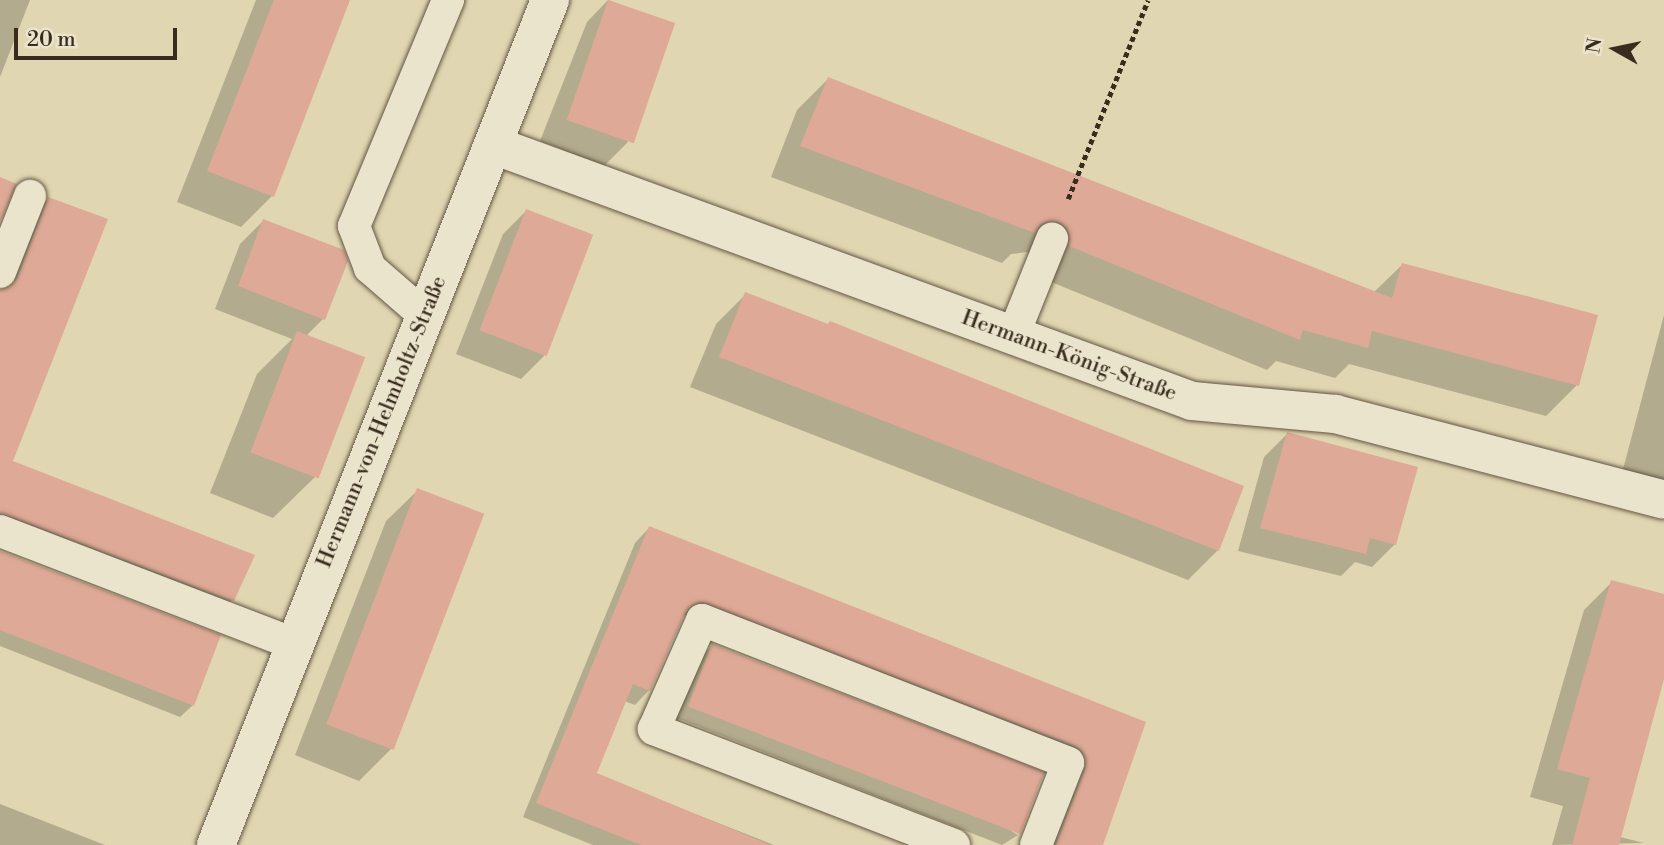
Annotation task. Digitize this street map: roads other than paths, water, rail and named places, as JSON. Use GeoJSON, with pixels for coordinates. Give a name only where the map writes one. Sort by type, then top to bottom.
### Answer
{"type":"FeatureCollection","features":[{"type":"Feature","properties":{"kind":"street","name":"Hermann-von-Helmholtz-Straße"},"geometry":{"type":"LineString","coordinates":[[216,845],[550,0]]}},
{"type":"Feature","properties":{"kind":"street","name":"Hermann-König-Straße"},"geometry":{"type":"LineString","coordinates":[[493,145],[1192,401],[1335,414],[1664,500]]}},
{"type":"Feature","properties":{"kind":"lane"},"geometry":{"type":"LineString","coordinates":[[424,315],[370,268],[354,226],[448,0]]}},
{"type":"Feature","properties":{"kind":"lane"},"geometry":{"type":"LineString","coordinates":[[0,272],[30,196]]}},
{"type":"Feature","properties":{"kind":"lane"},"geometry":{"type":"LineString","coordinates":[[1013,336],[1052,239]]}},
{"type":"Feature","properties":{"kind":"lane"},"geometry":{"type":"LineString","coordinates":[[0,531],[295,644]]}},
{"type":"Feature","properties":{"kind":"lane"},"geometry":{"type":"LineString","coordinates":[[954,845],[654,729],[702,620],[1068,763],[1036,845]]}}]}
